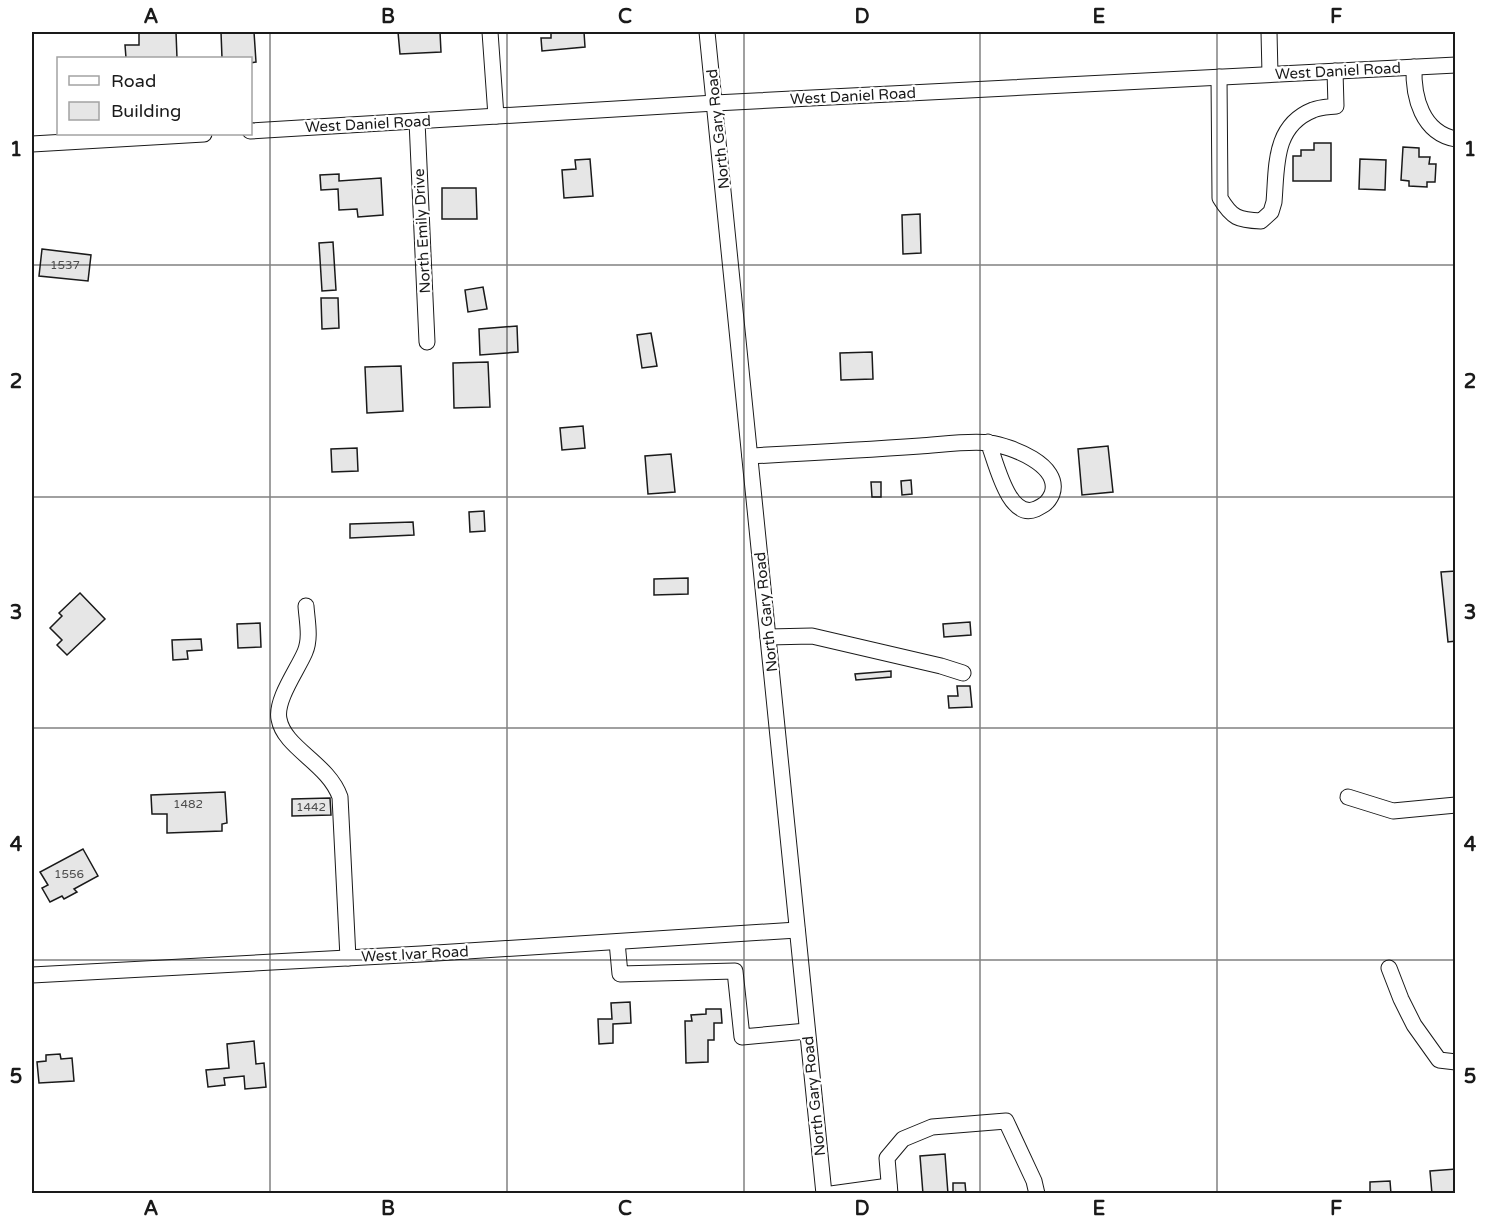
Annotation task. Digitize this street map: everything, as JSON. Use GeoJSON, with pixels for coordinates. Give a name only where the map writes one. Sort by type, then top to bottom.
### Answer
{"type":"FeatureCollection","features":[{"type":"Feature","properties":{"kind":"street"},"geometry":{"type":"LineString","coordinates":[[490,32],[496,116]]}},
{"type":"Feature","properties":{"kind":"street","name":"North Gary Road"},"geometry":{"type":"LineString","coordinates":[[707,32],[716,103],[824,1194]]}},
{"type":"Feature","properties":{"kind":"street"},"geometry":{"type":"LineString","coordinates":[[1269,32],[1270,74]]}},
{"type":"Feature","properties":{"kind":"street","name":"West Daniel Road"},"geometry":{"type":"LineString","coordinates":[[252,131],[716,103],[1455,65]]}},
{"type":"Feature","properties":{"kind":"street"},"geometry":{"type":"LineString","coordinates":[[1414,67],[1413,81],[1417,103],[1429,125],[1445,138],[1455,140]]}},
{"type":"Feature","properties":{"kind":"street"},"geometry":{"type":"LineString","coordinates":[[1219,77],[1220,198],[1229,213],[1238,218],[1261,220],[1271,212],[1274,202],[1282,138],[1299,117],[1314,109],[1336,106],[1335,71]]}},
{"type":"Feature","properties":{"kind":"street","name":"North Emily Drive"},"geometry":{"type":"LineString","coordinates":[[417,121],[427,342]]}},
{"type":"Feature","properties":{"kind":"street"},"geometry":{"type":"LineString","coordinates":[[32,144],[187,135]]}},
{"type":"Feature","properties":{"kind":"street"},"geometry":{"type":"LineString","coordinates":[[750,456],[988,442],[1030,456],[1045,468],[1053,481],[1052,493],[1047,504],[1030,512],[1018,509],[1011,501],[988,442]]}},
{"type":"Feature","properties":{"kind":"street"},"geometry":{"type":"LineString","coordinates":[[306,606],[308,632],[306,650],[290,677],[278,717],[283,733],[324,770],[336,785],[340,797],[348,958]]}},
{"type":"Feature","properties":{"kind":"street"},"geometry":{"type":"LineString","coordinates":[[768,637],[812,636],[963,673]]}},
{"type":"Feature","properties":{"kind":"street"},"geometry":{"type":"LineString","coordinates":[[1348,797],[1393,812],[1455,805]]}},
{"type":"Feature","properties":{"kind":"street","name":"West Ivar Road"},"geometry":{"type":"LineString","coordinates":[[32,975],[797,930]]}},
{"type":"Feature","properties":{"kind":"street"},"geometry":{"type":"LineString","coordinates":[[617,942],[620,974],[735,971],[742,1037],[807,1031]]}},
{"type":"Feature","properties":{"kind":"street"},"geometry":{"type":"LineString","coordinates":[[1389,968],[1414,1025],[1438,1060],[1455,1062]]}},
{"type":"Feature","properties":{"kind":"street"},"geometry":{"type":"LineString","coordinates":[[831,1194],[889,1190],[887,1158],[903,1138],[932,1126],[1006,1121],[1034,1180],[1037,1194]]}},
{"type":"Feature","properties":{"kind":"building"},"geometry":{"type":"Polygon","coordinates":[[[139,32],[176,32],[177,57],[126,57],[125,45],[139,45],[139,32]]]}},
{"type":"Feature","properties":{"kind":"building"},"geometry":{"type":"Polygon","coordinates":[[[221,32],[254,32],[256,62],[252,63],[252,57],[222,57],[221,32]]]}},
{"type":"Feature","properties":{"kind":"building"},"geometry":{"type":"Polygon","coordinates":[[[398,32],[440,32],[441,52],[400,54],[398,32]]]}},
{"type":"Feature","properties":{"kind":"building"},"geometry":{"type":"Polygon","coordinates":[[[551,32],[584,32],[585,47],[542,51],[541,38],[551,38],[551,32]]]}},
{"type":"Feature","properties":{"kind":"building"},"geometry":{"type":"Polygon","coordinates":[[[1314,143],[1331,143],[1331,181],[1293,181],[1293,156],[1301,156],[1301,150],[1314,150],[1314,143]]]}},
{"type":"Feature","properties":{"kind":"building"},"geometry":{"type":"Polygon","coordinates":[[[1403,147],[1419,148],[1419,157],[1430,157],[1429,164],[1436,164],[1435,182],[1427,182],[1427,187],[1409,186],[1409,181],[1401,180],[1403,147]]]}},
{"type":"Feature","properties":{"kind":"building"},"geometry":{"type":"Polygon","coordinates":[[[590,159],[593,196],[564,198],[562,170],[576,169],[575,160],[590,159]]]}},
{"type":"Feature","properties":{"kind":"building"},"geometry":{"type":"Polygon","coordinates":[[[1360,159],[1386,160],[1385,190],[1359,189],[1360,159]]]}},
{"type":"Feature","properties":{"kind":"building"},"geometry":{"type":"Polygon","coordinates":[[[339,174],[339,181],[381,178],[383,215],[358,217],[357,209],[339,210],[338,189],[321,190],[320,175],[339,174]]]}},
{"type":"Feature","properties":{"kind":"building"},"geometry":{"type":"Polygon","coordinates":[[[442,188],[476,188],[477,219],[442,219],[442,188]]]}},
{"type":"Feature","properties":{"kind":"building"},"geometry":{"type":"Polygon","coordinates":[[[920,214],[921,253],[903,254],[902,215],[920,214]]]}},
{"type":"Feature","properties":{"kind":"building"},"geometry":{"type":"Polygon","coordinates":[[[333,242],[336,290],[322,291],[319,243],[333,242]]]}},
{"type":"Feature","properties":{"kind":"building"},"geometry":{"type":"Polygon","coordinates":[[[42,249],[91,255],[88,281],[39,276],[42,249]]]}},
{"type":"Feature","properties":{"kind":"building"},"geometry":{"type":"Polygon","coordinates":[[[483,287],[487,309],[468,312],[465,290],[483,287]]]}},
{"type":"Feature","properties":{"kind":"building"},"geometry":{"type":"Polygon","coordinates":[[[321,298],[338,298],[339,328],[322,329],[321,298]]]}},
{"type":"Feature","properties":{"kind":"building"},"geometry":{"type":"Polygon","coordinates":[[[517,326],[518,352],[480,355],[479,329],[517,326]]]}},
{"type":"Feature","properties":{"kind":"building"},"geometry":{"type":"Polygon","coordinates":[[[651,333],[657,366],[642,368],[637,335],[651,333]]]}},
{"type":"Feature","properties":{"kind":"building"},"geometry":{"type":"Polygon","coordinates":[[[872,352],[873,379],[841,380],[840,353],[872,352]]]}},
{"type":"Feature","properties":{"kind":"building"},"geometry":{"type":"Polygon","coordinates":[[[488,362],[490,407],[454,408],[453,363],[488,362]]]}},
{"type":"Feature","properties":{"kind":"building"},"geometry":{"type":"Polygon","coordinates":[[[401,366],[403,411],[367,413],[365,367],[401,366]]]}},
{"type":"Feature","properties":{"kind":"building"},"geometry":{"type":"Polygon","coordinates":[[[583,426],[585,448],[562,450],[560,428],[583,426]]]}},
{"type":"Feature","properties":{"kind":"building"},"geometry":{"type":"Polygon","coordinates":[[[1108,446],[1113,492],[1082,495],[1078,449],[1108,446]]]}},
{"type":"Feature","properties":{"kind":"building"},"geometry":{"type":"Polygon","coordinates":[[[357,448],[358,471],[332,472],[331,449],[357,448]]]}},
{"type":"Feature","properties":{"kind":"building"},"geometry":{"type":"Polygon","coordinates":[[[671,454],[675,492],[648,494],[645,456],[671,454]]]}},
{"type":"Feature","properties":{"kind":"building"},"geometry":{"type":"Polygon","coordinates":[[[911,480],[912,494],[902,495],[901,481],[911,480]]]}},
{"type":"Feature","properties":{"kind":"building"},"geometry":{"type":"Polygon","coordinates":[[[871,482],[881,482],[881,497],[872,497],[871,482]]]}},
{"type":"Feature","properties":{"kind":"building"},"geometry":{"type":"Polygon","coordinates":[[[484,511],[485,531],[470,532],[469,512],[484,511]]]}},
{"type":"Feature","properties":{"kind":"building"},"geometry":{"type":"Polygon","coordinates":[[[413,522],[414,535],[350,538],[350,524],[413,522]]]}},
{"type":"Feature","properties":{"kind":"building"},"geometry":{"type":"Polygon","coordinates":[[[1456,571],[1456,641],[1448,642],[1441,572],[1456,571]]]}},
{"type":"Feature","properties":{"kind":"building"},"geometry":{"type":"Polygon","coordinates":[[[688,578],[688,594],[654,595],[654,579],[688,578]]]}},
{"type":"Feature","properties":{"kind":"building"},"geometry":{"type":"Polygon","coordinates":[[[80,593],[105,619],[67,655],[57,645],[62,640],[50,628],[62,616],[59,613],[80,593]]]}},
{"type":"Feature","properties":{"kind":"building"},"geometry":{"type":"Polygon","coordinates":[[[970,622],[971,635],[944,637],[943,624],[970,622]]]}},
{"type":"Feature","properties":{"kind":"building"},"geometry":{"type":"Polygon","coordinates":[[[260,623],[261,647],[238,648],[237,624],[260,623]]]}},
{"type":"Feature","properties":{"kind":"building"},"geometry":{"type":"Polygon","coordinates":[[[201,639],[202,650],[187,651],[188,659],[173,660],[172,640],[201,639]]]}},
{"type":"Feature","properties":{"kind":"building"},"geometry":{"type":"Polygon","coordinates":[[[891,671],[891,677],[856,680],[855,674],[891,671]]]}},
{"type":"Feature","properties":{"kind":"building"},"geometry":{"type":"Polygon","coordinates":[[[957,686],[970,686],[972,707],[949,708],[948,696],[958,696],[957,686]]]}},
{"type":"Feature","properties":{"kind":"building"},"geometry":{"type":"Polygon","coordinates":[[[225,792],[227,823],[222,824],[222,831],[167,833],[167,814],[152,814],[151,795],[225,792]]]}},
{"type":"Feature","properties":{"kind":"building"},"geometry":{"type":"Polygon","coordinates":[[[330,798],[331,815],[292,816],[292,799],[330,798]]]}},
{"type":"Feature","properties":{"kind":"building"},"geometry":{"type":"Polygon","coordinates":[[[83,849],[98,876],[74,889],[77,892],[64,899],[62,896],[50,902],[42,888],[48,885],[40,872],[83,849]]]}},
{"type":"Feature","properties":{"kind":"building"},"geometry":{"type":"Polygon","coordinates":[[[630,1002],[631,1023],[613,1024],[613,1043],[599,1044],[598,1019],[612,1019],[611,1003],[630,1002]]]}},
{"type":"Feature","properties":{"kind":"building"},"geometry":{"type":"Polygon","coordinates":[[[706,1009],[721,1009],[722,1023],[714,1023],[714,1040],[708,1040],[708,1062],[686,1063],[685,1021],[692,1021],[691,1015],[706,1014],[706,1009]]]}},
{"type":"Feature","properties":{"kind":"building"},"geometry":{"type":"Polygon","coordinates":[[[254,1041],[256,1064],[264,1063],[266,1087],[245,1089],[244,1076],[224,1078],[225,1085],[208,1087],[206,1070],[229,1068],[227,1044],[254,1041]]]}},
{"type":"Feature","properties":{"kind":"building"},"geometry":{"type":"Polygon","coordinates":[[[60,1054],[61,1059],[72,1058],[74,1081],[39,1083],[37,1062],[46,1061],[46,1055],[60,1054]]]}},
{"type":"Feature","properties":{"kind":"building"},"geometry":{"type":"Polygon","coordinates":[[[945,1154],[948,1194],[923,1194],[920,1156],[945,1154]]]}},
{"type":"Feature","properties":{"kind":"building"},"geometry":{"type":"Polygon","coordinates":[[[1456,1169],[1456,1194],[1432,1194],[1430,1171],[1456,1169]]]}},
{"type":"Feature","properties":{"kind":"building"},"geometry":{"type":"Polygon","coordinates":[[[1390,1181],[1391,1194],[1370,1194],[1370,1182],[1390,1181]]]}},
{"type":"Feature","properties":{"kind":"building"},"geometry":{"type":"Polygon","coordinates":[[[953,1183],[965,1183],[966,1194],[953,1194],[953,1183]]]}}]}
